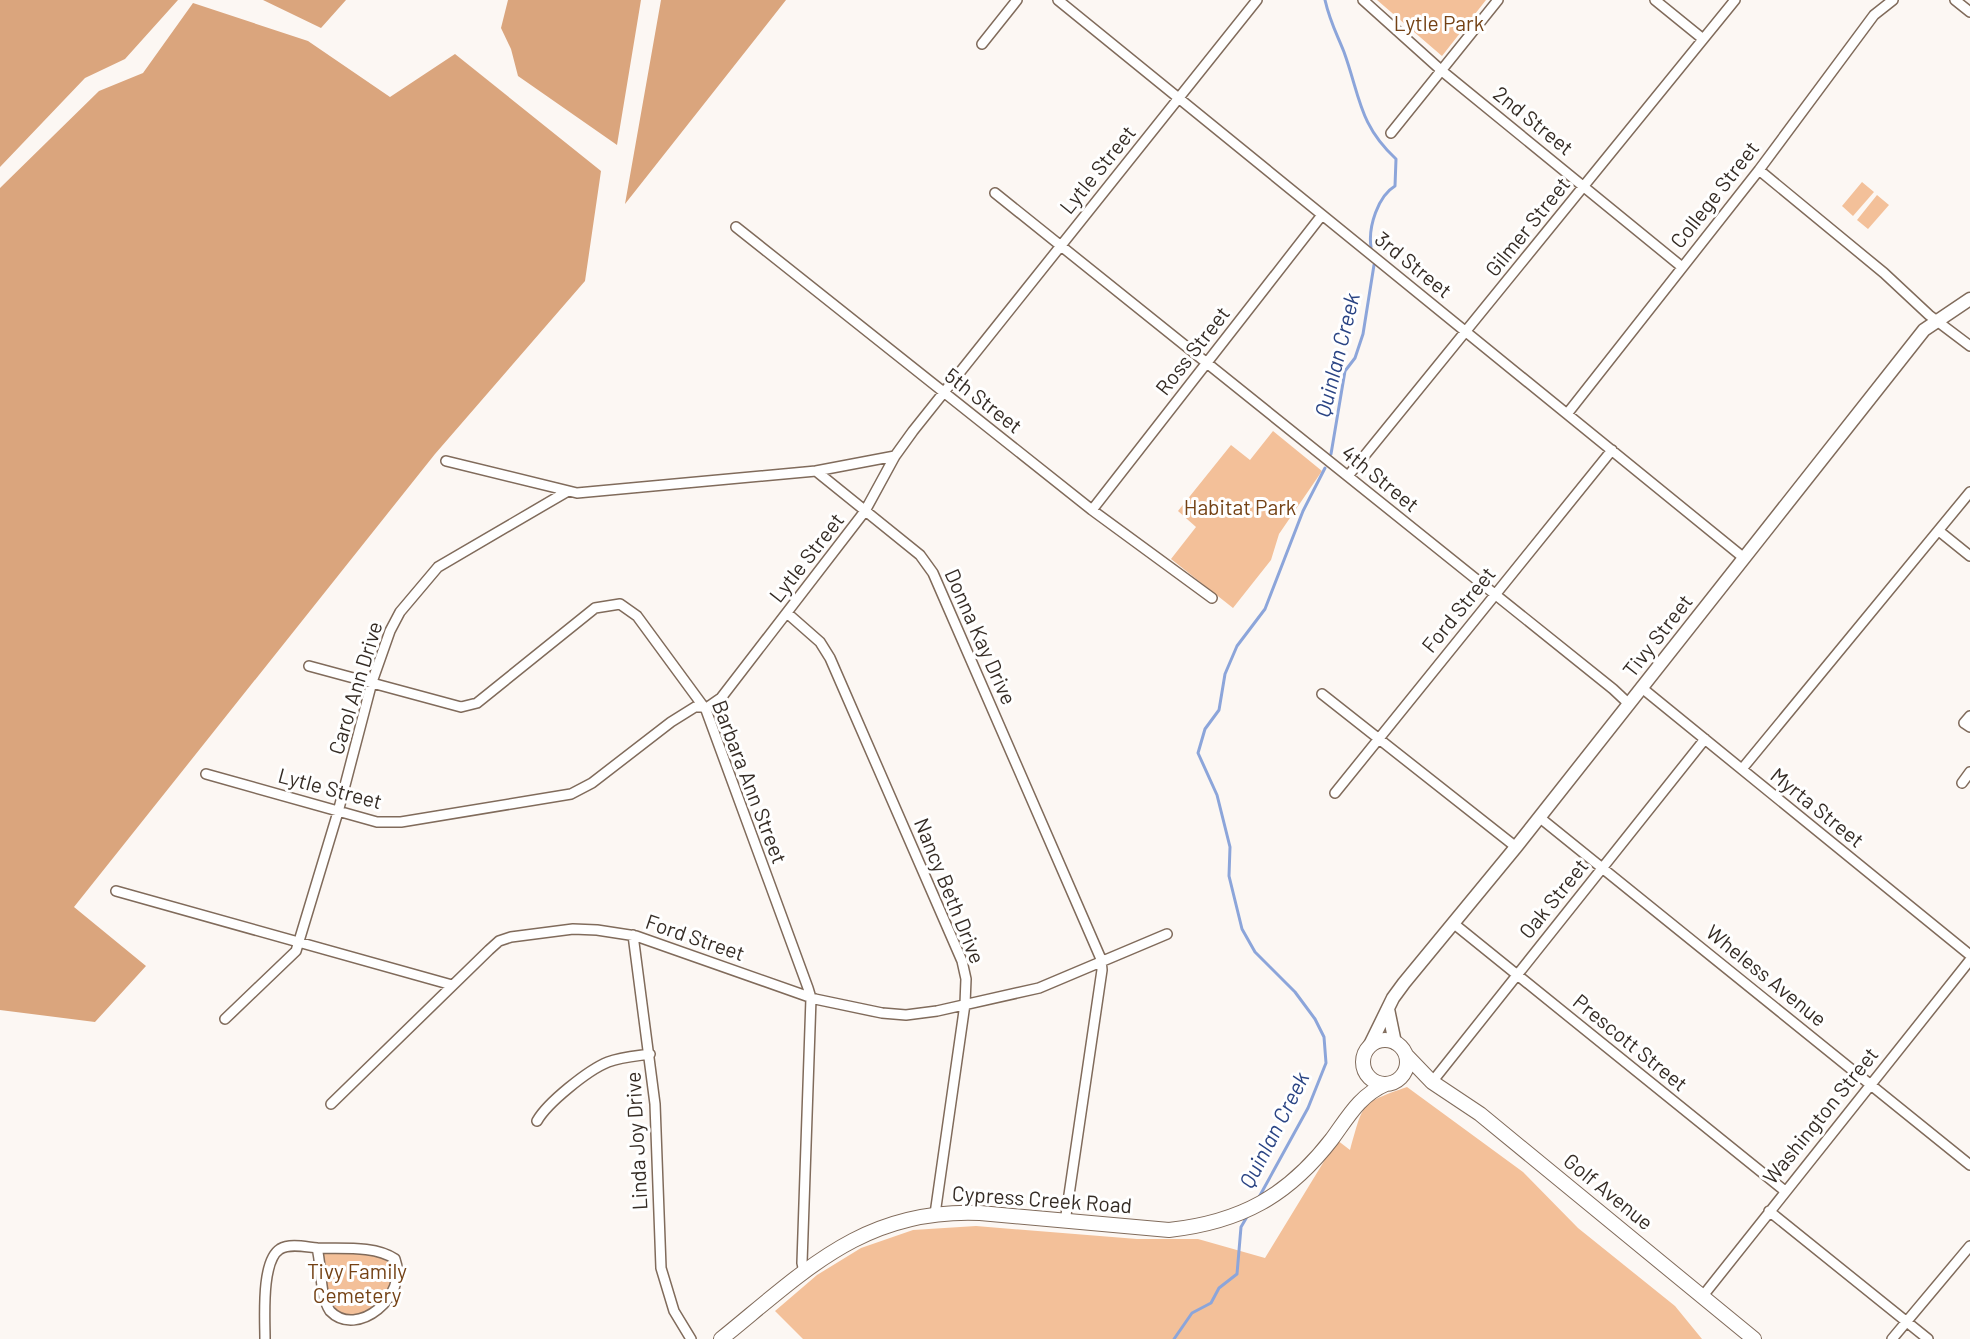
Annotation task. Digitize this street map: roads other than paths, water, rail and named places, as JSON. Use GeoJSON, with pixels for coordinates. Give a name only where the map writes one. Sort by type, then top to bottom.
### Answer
{"type":"FeatureCollection","features":[{"type":"Feature","properties":{"kind":"main road"},"geometry":{"type":"LineString","coordinates":[[1382,1040],[1395,1043],[1407,1056],[1406,1070],[1392,1082],[1373,1081],[1364,1068],[1363,1060],[1369,1047],[1382,1040]]}},
{"type":"Feature","properties":{"kind":"main road","name":"Golf Avenue"},"geometry":{"type":"LineString","coordinates":[[1407,1056],[1432,1082],[1480,1114],[1754,1339]]}},
{"type":"Feature","properties":{"kind":"main road","name":"Cypress Creek Road"},"geometry":{"type":"LineString","coordinates":[[1351,1110],[1364,1068]]}},
{"type":"Feature","properties":{"kind":"main road","name":"Cypress Creek Road"},"geometry":{"type":"LineString","coordinates":[[721,1339],[828,1254],[873,1230],[910,1218],[935,1214],[980,1213],[1169,1230],[1197,1227],[1242,1213],[1285,1188],[1319,1155],[1351,1110],[1374,1089],[1392,1082]]}},
{"type":"Feature","properties":{"kind":"main road","name":"Golf Avenue"},"geometry":{"type":"LineString","coordinates":[[1392,1082],[1432,1082]]}},
{"type":"Feature","properties":{"kind":"street"},"geometry":{"type":"LineString","coordinates":[[982,44],[1017,0]]}},
{"type":"Feature","properties":{"kind":"street","name":"3rd Street"},"geometry":{"type":"LineString","coordinates":[[1058,0],[1744,558]]}},
{"type":"Feature","properties":{"kind":"street","name":"Lytle Street"},"geometry":{"type":"LineString","coordinates":[[206,774],[377,822],[401,822],[571,794],[592,783],[671,722],[695,707],[704,707],[721,698],[865,511],[895,456],[944,392],[1257,0]]}},
{"type":"Feature","properties":{"kind":"street","name":"2nd Street"},"geometry":{"type":"LineString","coordinates":[[1363,0],[1442,71],[1682,267]]}},
{"type":"Feature","properties":{"kind":"street"},"geometry":{"type":"LineString","coordinates":[[1391,133],[1498,0]]}},
{"type":"Feature","properties":{"kind":"street"},"geometry":{"type":"LineString","coordinates":[[1654,0],[1703,39]]}},
{"type":"Feature","properties":{"kind":"street","name":"Gilmer Street"},"geometry":{"type":"LineString","coordinates":[[1348,476],[1735,0]]}},
{"type":"Feature","properties":{"kind":"street","name":"College Street"},"geometry":{"type":"LineString","coordinates":[[1567,414],[1759,170],[1874,15],[1893,0]]}},
{"type":"Feature","properties":{"kind":"street"},"geometry":{"type":"LineString","coordinates":[[1955,0],[1970,11]]}},
{"type":"Feature","properties":{"kind":"street"},"geometry":{"type":"LineString","coordinates":[[1759,170],[1884,273],[1929,315],[1970,346]]}},
{"type":"Feature","properties":{"kind":"street","name":"4th Street"},"geometry":{"type":"LineString","coordinates":[[994,193],[1629,704]]}},
{"type":"Feature","properties":{"kind":"street","name":"Ross Street"},"geometry":{"type":"LineString","coordinates":[[1092,510],[1322,215]]}},
{"type":"Feature","properties":{"kind":"street","name":"5th Street"},"geometry":{"type":"LineString","coordinates":[[736,227],[1092,510],[1212,598]]}},
{"type":"Feature","properties":{"kind":"street","name":"Tivy Street"},"geometry":{"type":"LineString","coordinates":[[1369,1047],[1404,983],[1516,847],[1923,330],[1970,299]]}},
{"type":"Feature","properties":{"kind":"street","name":"Ford Street"},"geometry":{"type":"LineString","coordinates":[[1335,792],[1612,450]]}},
{"type":"Feature","properties":{"kind":"street"},"geometry":{"type":"LineString","coordinates":[[446,461],[577,493],[816,471],[895,456]]}},
{"type":"Feature","properties":{"kind":"street","name":"Donna Kay Drive"},"geometry":{"type":"LineString","coordinates":[[816,471],[920,555],[933,573],[1098,948],[1101,962],[1065,1222]]}},
{"type":"Feature","properties":{"kind":"street","name":"Carol Ann Drive"},"geometry":{"type":"LineString","coordinates":[[225,1019],[286,962],[298,943],[338,812],[372,682],[390,631],[400,612],[438,567],[568,491]]}},
{"type":"Feature","properties":{"kind":"street"},"geometry":{"type":"LineString","coordinates":[[1742,769],[1970,492]]}},
{"type":"Feature","properties":{"kind":"street"},"geometry":{"type":"LineString","coordinates":[[1939,531],[1970,556]]}},
{"type":"Feature","properties":{"kind":"street","name":"Barbara Ann Street"},"geometry":{"type":"LineString","coordinates":[[309,666],[461,707],[477,703],[595,608],[620,604],[637,616],[704,707],[811,998],[802,1263],[804,1272]]}},
{"type":"Feature","properties":{"kind":"street","name":"Nancy Beth Drive"},"geometry":{"type":"LineString","coordinates":[[787,613],[820,642],[830,658],[962,961],[966,979],[965,1004],[935,1214]]}},
{"type":"Feature","properties":{"kind":"street","name":"Myrta Street"},"geometry":{"type":"LineString","coordinates":[[1642,688],[1970,957]]}},
{"type":"Feature","properties":{"kind":"street"},"geometry":{"type":"LineString","coordinates":[[1322,694],[1516,847]]}},
{"type":"Feature","properties":{"kind":"street"},"geometry":{"type":"LineString","coordinates":[[1970,716],[1964,723],[1970,727]]}},
{"type":"Feature","properties":{"kind":"street","name":"Oak Street"},"geometry":{"type":"LineString","coordinates":[[1432,1082],[1705,739]]}},
{"type":"Feature","properties":{"kind":"street"},"geometry":{"type":"LineString","coordinates":[[1962,783],[1970,772]]}},
{"type":"Feature","properties":{"kind":"street","name":"Wheless Avenue"},"geometry":{"type":"LineString","coordinates":[[1539,817],[1970,1165]]}},
{"type":"Feature","properties":{"kind":"street"},"geometry":{"type":"LineString","coordinates":[[116,891],[452,985]]}},
{"type":"Feature","properties":{"kind":"street","name":"Prescott Street"},"geometry":{"type":"LineString","coordinates":[[1453,923],[1785,1191]]}},
{"type":"Feature","properties":{"kind":"street","name":"Ford Street"},"geometry":{"type":"LineString","coordinates":[[331,1104],[499,941],[511,937],[573,929],[633,935],[811,998],[894,1015],[928,1013],[1039,988],[1167,934]]}},
{"type":"Feature","properties":{"kind":"street","name":"Linda Joy Drive"},"geometry":{"type":"LineString","coordinates":[[633,935],[655,1104],[661,1268],[674,1311],[690,1339]]}},
{"type":"Feature","properties":{"kind":"street","name":"Washington Street"},"geometry":{"type":"LineString","coordinates":[[1702,1297],[1970,957]]}},
{"type":"Feature","properties":{"kind":"street"},"geometry":{"type":"LineString","coordinates":[[1388,1009],[1395,1043]]}},
{"type":"Feature","properties":{"kind":"street"},"geometry":{"type":"LineString","coordinates":[[537,1121],[547,1107],[599,1066],[618,1059],[650,1054]]}},
{"type":"Feature","properties":{"kind":"street"},"geometry":{"type":"LineString","coordinates":[[1769,1211],[1928,1339]]}},
{"type":"Feature","properties":{"kind":"street"},"geometry":{"type":"LineString","coordinates":[[1892,1339],[1908,1323],[1970,1246]]}},
{"type":"Feature","properties":{"kind":"street"},"geometry":{"type":"LineString","coordinates":[[265,1339],[266,1284],[271,1261],[278,1250],[285,1247],[317,1248],[373,1251],[395,1259],[398,1276],[396,1286],[384,1310],[375,1320],[358,1327],[342,1324],[334,1317],[325,1298],[317,1248]]}},
{"type":"Feature","properties":{"kind":"waterway","name":"Quinlan Creek"},"geometry":{"type":"LineString","coordinates":[[1325,0],[1362,109],[1375,134],[1396,159],[1395,186],[1379,204],[1371,230],[1371,247]]}},
{"type":"Feature","properties":{"kind":"waterway","name":"Quinlan Creek"},"geometry":{"type":"LineString","coordinates":[[1331,454],[1345,371],[1355,358],[1363,334],[1374,265]]}},
{"type":"Feature","properties":{"kind":"waterway","name":"Quinlan Creek"},"geometry":{"type":"LineString","coordinates":[[1258,1199],[1308,1108],[1326,1063],[1324,1037],[1315,1019],[1295,992],[1255,952],[1242,929],[1229,876],[1230,847],[1217,795],[1198,753],[1205,729],[1219,710],[1225,674],[1237,646],[1265,609],[1303,511],[1325,468]]}},
{"type":"Feature","properties":{"kind":"waterway","name":"Quinlan Creek"},"geometry":{"type":"LineString","coordinates":[[1174,1339],[1192,1313],[1211,1303],[1219,1288],[1237,1274],[1241,1227],[1248,1215]]}},
{"type":"Feature","properties":{"kind":"park label","name":"Lytle Park"},"geometry":{"type":"Point","coordinates":[1439,24]}},
{"type":"Feature","properties":{"kind":"park label","name":"Habitat Park"},"geometry":{"type":"Point","coordinates":[1240,508]}},
{"type":"Feature","properties":{"kind":"park label","name":"Tivy Family Cemetery"},"geometry":{"type":"Point","coordinates":[357,1284]}}]}
